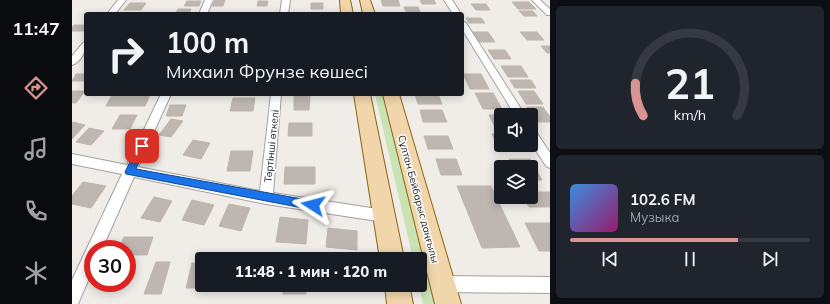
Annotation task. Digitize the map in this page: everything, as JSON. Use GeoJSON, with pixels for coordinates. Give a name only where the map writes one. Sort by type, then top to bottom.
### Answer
{"type":"FeatureCollection","features":[{"type":"Feature","properties":{"kind":"main road"},"geometry":{"type":"LineString","coordinates":[[344,0],[347,12]]}},
{"type":"Feature","properties":{"kind":"main road"},"geometry":{"type":"LineString","coordinates":[[365,0],[368,12]]}},
{"type":"Feature","properties":{"kind":"main road"},"geometry":{"type":"LineString","coordinates":[[362,96],[391,252]]}},
{"type":"Feature","properties":{"kind":"main road","name":"Сұлтан Бейбарыс даңғылы"},"geometry":{"type":"LineString","coordinates":[[392,96],[448,304]]}},
{"type":"Feature","properties":{"kind":"main road"},"geometry":{"type":"LineString","coordinates":[[398,292],[400,304]]}},
{"type":"Feature","properties":{"kind":"street"},"geometry":{"type":"LineString","coordinates":[[113,12],[122,0]]}},
{"type":"Feature","properties":{"kind":"street"},"geometry":{"type":"LineString","coordinates":[[204,12],[209,0]]}},
{"type":"Feature","properties":{"kind":"street"},"geometry":{"type":"LineString","coordinates":[[284,12],[286,0]]}},
{"type":"Feature","properties":{"kind":"street"},"geometry":{"type":"LineString","coordinates":[[448,0],[455,12]]}},
{"type":"Feature","properties":{"kind":"street"},"geometry":{"type":"LineString","coordinates":[[536,0],[550,13]]}},
{"type":"Feature","properties":{"kind":"street"},"geometry":{"type":"LineString","coordinates":[[464,26],[516,108]]}},
{"type":"Feature","properties":{"kind":"street"},"geometry":{"type":"LineString","coordinates":[[72,62],[84,47]]}},
{"type":"Feature","properties":{"kind":"street"},"geometry":{"type":"LineString","coordinates":[[98,240],[165,96]]}},
{"type":"Feature","properties":{"kind":"street","name":"Төртінші өткелі"},"geometry":{"type":"LineString","coordinates":[[266,198],[276,96]]}},
{"type":"Feature","properties":{"kind":"street"},"geometry":{"type":"LineString","coordinates":[[538,143],[550,163]]}},
{"type":"Feature","properties":{"kind":"street"},"geometry":{"type":"LineString","coordinates":[[72,159],[130,172],[266,198],[384,216]]}},
{"type":"Feature","properties":{"kind":"street"},"geometry":{"type":"LineString","coordinates":[[72,298],[84,272]]}},
{"type":"Feature","properties":{"kind":"street"},"geometry":{"type":"LineString","coordinates":[[443,284],[550,285]]}},
{"type":"Feature","properties":{"kind":"green space"},"geometry":{"type":"Polygon","coordinates":[[[375,96],[387,96],[441,304],[423,304],[420,292],[427,292],[427,252],[411,252],[375,96]]]}},
{"type":"Feature","properties":{"kind":"building"},"geometry":{"type":"Polygon","coordinates":[[[215,0],[225,0],[223,6],[212,6],[215,0]]]}},
{"type":"Feature","properties":{"kind":"building"},"geometry":{"type":"Polygon","coordinates":[[[381,0],[398,0],[400,6],[383,6],[381,0]]]}},
{"type":"Feature","properties":{"kind":"building"},"geometry":{"type":"Polygon","coordinates":[[[420,0],[434,0],[436,4],[422,4],[420,0]]]}},
{"type":"Feature","properties":{"kind":"building"},"geometry":{"type":"Polygon","coordinates":[[[187,1],[201,1],[199,6],[184,6],[187,1]]]}},
{"type":"Feature","properties":{"kind":"building"},"geometry":{"type":"Polygon","coordinates":[[[258,1],[268,1],[267,6],[257,6],[258,1]]]}},
{"type":"Feature","properties":{"kind":"building"},"geometry":{"type":"Polygon","coordinates":[[[512,2],[529,2],[536,9],[518,9],[512,2]]]}},
{"type":"Feature","properties":{"kind":"building"},"geometry":{"type":"Polygon","coordinates":[[[130,3],[146,3],[141,10],[124,10],[130,3]]]}},
{"type":"Feature","properties":{"kind":"building"},"geometry":{"type":"Polygon","coordinates":[[[311,3],[323,3],[323,9],[311,9],[311,3]]]}},
{"type":"Feature","properties":{"kind":"building"},"geometry":{"type":"Polygon","coordinates":[[[471,4],[486,4],[490,10],[476,10],[471,4]]]}},
{"type":"Feature","properties":{"kind":"building"},"geometry":{"type":"Polygon","coordinates":[[[404,7],[418,7],[420,12],[406,12],[404,7]]]}},
{"type":"Feature","properties":{"kind":"building"},"geometry":{"type":"Polygon","coordinates":[[[178,9],[191,9],[190,12],[176,12],[178,9]]]}},
{"type":"Feature","properties":{"kind":"building"},"geometry":{"type":"Polygon","coordinates":[[[519,11],[533,11],[537,16],[524,16],[519,11]]]}},
{"type":"Feature","properties":{"kind":"building"},"geometry":{"type":"Polygon","coordinates":[[[466,18],[481,18],[485,23],[469,23],[466,18]]]}},
{"type":"Feature","properties":{"kind":"building"},"geometry":{"type":"Polygon","coordinates":[[[74,25],[84,25],[84,31],[72,31],[72,27],[74,25]]]}},
{"type":"Feature","properties":{"kind":"building"},"geometry":{"type":"Polygon","coordinates":[[[473,32],[488,32],[495,42],[479,42],[473,32]]]}},
{"type":"Feature","properties":{"kind":"building"},"geometry":{"type":"Polygon","coordinates":[[[520,32],[537,32],[544,40],[527,40],[520,32]]]}},
{"type":"Feature","properties":{"kind":"building"},"geometry":{"type":"Polygon","coordinates":[[[541,46],[550,46],[550,53],[547,53],[541,46]]]}},
{"type":"Feature","properties":{"kind":"building"},"geometry":{"type":"Polygon","coordinates":[[[488,50],[505,50],[511,59],[494,59],[488,50]]]}},
{"type":"Feature","properties":{"kind":"building"},"geometry":{"type":"Polygon","coordinates":[[[501,66],[521,66],[528,77],[508,77],[501,66]]]}},
{"type":"Feature","properties":{"kind":"building"},"geometry":{"type":"Polygon","coordinates":[[[76,74],[84,74],[84,81],[72,81],[76,74]]]}},
{"type":"Feature","properties":{"kind":"building"},"geometry":{"type":"Polygon","coordinates":[[[464,74],[481,74],[489,89],[470,89],[464,74]]]}},
{"type":"Feature","properties":{"kind":"building"},"geometry":{"type":"Polygon","coordinates":[[[510,80],[531,80],[536,88],[515,88],[510,80]]]}},
{"type":"Feature","properties":{"kind":"building"},"geometry":{"type":"Polygon","coordinates":[[[72,91],[84,91],[76,103],[72,103],[72,91]]]}},
{"type":"Feature","properties":{"kind":"building"},"geometry":{"type":"Polygon","coordinates":[[[518,91],[534,91],[543,104],[526,104],[518,91]]]}},
{"type":"Feature","properties":{"kind":"building"},"geometry":{"type":"Polygon","coordinates":[[[475,93],[493,93],[501,108],[483,109],[475,93]]]}},
{"type":"Feature","properties":{"kind":"building"},"geometry":{"type":"Polygon","coordinates":[[[111,96],[150,96],[145,106],[106,106],[111,96]]]}},
{"type":"Feature","properties":{"kind":"building"},"geometry":{"type":"Polygon","coordinates":[[[294,96],[310,96],[309,110],[294,110],[294,96]]]}},
{"type":"Feature","properties":{"kind":"building"},"geometry":{"type":"Polygon","coordinates":[[[416,96],[439,96],[442,104],[418,104],[416,96]]]}},
{"type":"Feature","properties":{"kind":"building"},"geometry":{"type":"Polygon","coordinates":[[[233,98],[255,98],[253,111],[230,111],[233,98]]]}},
{"type":"Feature","properties":{"kind":"building"},"geometry":{"type":"Polygon","coordinates":[[[170,105],[186,105],[182,116],[166,116],[170,105]]]}},
{"type":"Feature","properties":{"kind":"building"},"geometry":{"type":"Polygon","coordinates":[[[527,107],[543,107],[550,117],[550,122],[538,122],[538,108],[527,107]]]}},
{"type":"Feature","properties":{"kind":"building"},"geometry":{"type":"Polygon","coordinates":[[[420,110],[442,110],[447,122],[423,122],[420,110]]]}},
{"type":"Feature","properties":{"kind":"building"},"geometry":{"type":"Polygon","coordinates":[[[120,115],[137,115],[130,129],[112,129],[120,115]]]}},
{"type":"Feature","properties":{"kind":"building"},"geometry":{"type":"Polygon","coordinates":[[[489,115],[494,115],[494,125],[489,115]]]}},
{"type":"Feature","properties":{"kind":"building"},"geometry":{"type":"Polygon","coordinates":[[[171,119],[183,121],[171,137],[159,135],[171,119]]]}},
{"type":"Feature","properties":{"kind":"building"},"geometry":{"type":"Polygon","coordinates":[[[72,123],[85,125],[72,139],[72,123]]]}},
{"type":"Feature","properties":{"kind":"building"},"geometry":{"type":"Polygon","coordinates":[[[289,123],[312,123],[312,136],[288,136],[289,123]]]}},
{"type":"Feature","properties":{"kind":"building"},"geometry":{"type":"Polygon","coordinates":[[[89,128],[104,131],[91,145],[76,142],[89,128]]]}},
{"type":"Feature","properties":{"kind":"building"},"geometry":{"type":"Polygon","coordinates":[[[424,136],[448,136],[453,149],[428,149],[424,136]]]}},
{"type":"Feature","properties":{"kind":"building"},"geometry":{"type":"Polygon","coordinates":[[[193,140],[210,143],[201,159],[183,155],[193,140]]]}},
{"type":"Feature","properties":{"kind":"building"},"geometry":{"type":"Polygon","coordinates":[[[231,151],[253,151],[250,171],[227,171],[231,151]]]}},
{"type":"Feature","properties":{"kind":"building"},"geometry":{"type":"Polygon","coordinates":[[[436,159],[456,159],[462,175],[441,175],[436,159]]]}},
{"type":"Feature","properties":{"kind":"building"},"geometry":{"type":"Polygon","coordinates":[[[509,159],[531,160],[510,160],[509,159]]]}},
{"type":"Feature","properties":{"kind":"building"},"geometry":{"type":"Polygon","coordinates":[[[285,167],[315,167],[315,184],[284,184],[285,167]]]}},
{"type":"Feature","properties":{"kind":"building"},"geometry":{"type":"Polygon","coordinates":[[[538,173],[542,180],[538,180],[538,173]]]}},
{"type":"Feature","properties":{"kind":"building"},"geometry":{"type":"Polygon","coordinates":[[[83,182],[106,186],[91,208],[72,204],[72,196],[83,182]]]}},
{"type":"Feature","properties":{"kind":"building"},"geometry":{"type":"Polygon","coordinates":[[[457,186],[491,186],[494,192],[494,204],[500,204],[520,247],[482,248],[457,186]]]}},
{"type":"Feature","properties":{"kind":"building"},"geometry":{"type":"Polygon","coordinates":[[[538,192],[550,192],[550,207],[529,207],[528,204],[538,204],[538,192]]]}},
{"type":"Feature","properties":{"kind":"building"},"geometry":{"type":"Polygon","coordinates":[[[154,197],[172,201],[160,222],[141,218],[154,197]]]}},
{"type":"Feature","properties":{"kind":"building"},"geometry":{"type":"Polygon","coordinates":[[[192,200],[214,205],[204,225],[182,220],[192,200]]]}},
{"type":"Feature","properties":{"kind":"building"},"geometry":{"type":"Polygon","coordinates":[[[229,204],[250,208],[241,231],[219,226],[229,204]]]}},
{"type":"Feature","properties":{"kind":"building"},"geometry":{"type":"Polygon","coordinates":[[[280,217],[308,220],[306,244],[276,242],[280,217]]]}},
{"type":"Feature","properties":{"kind":"building"},"geometry":{"type":"Polygon","coordinates":[[[525,223],[550,223],[550,251],[539,251],[525,223]]]}},
{"type":"Feature","properties":{"kind":"building"},"geometry":{"type":"Polygon","coordinates":[[[328,228],[357,231],[357,250],[326,247],[328,228]]]}},
{"type":"Feature","properties":{"kind":"building"},"geometry":{"type":"Polygon","coordinates":[[[124,237],[153,237],[147,255],[136,255],[136,240],[123,240],[124,237]]]}},
{"type":"Feature","properties":{"kind":"building"},"geometry":{"type":"Polygon","coordinates":[[[156,262],[170,262],[161,294],[144,294],[156,262]]]}},
{"type":"Feature","properties":{"kind":"building"},"geometry":{"type":"Polygon","coordinates":[[[192,263],[195,263],[195,288],[186,288],[192,263]]]}},
{"type":"Feature","properties":{"kind":"building"},"geometry":{"type":"Polygon","coordinates":[[[283,292],[306,292],[306,294],[283,294],[283,292]]]}},
{"type":"Feature","properties":{"kind":"route"},"geometry":{"type":"LineString","coordinates":[[142,146],[130,172],[266,198],[313,205]]}}]}
